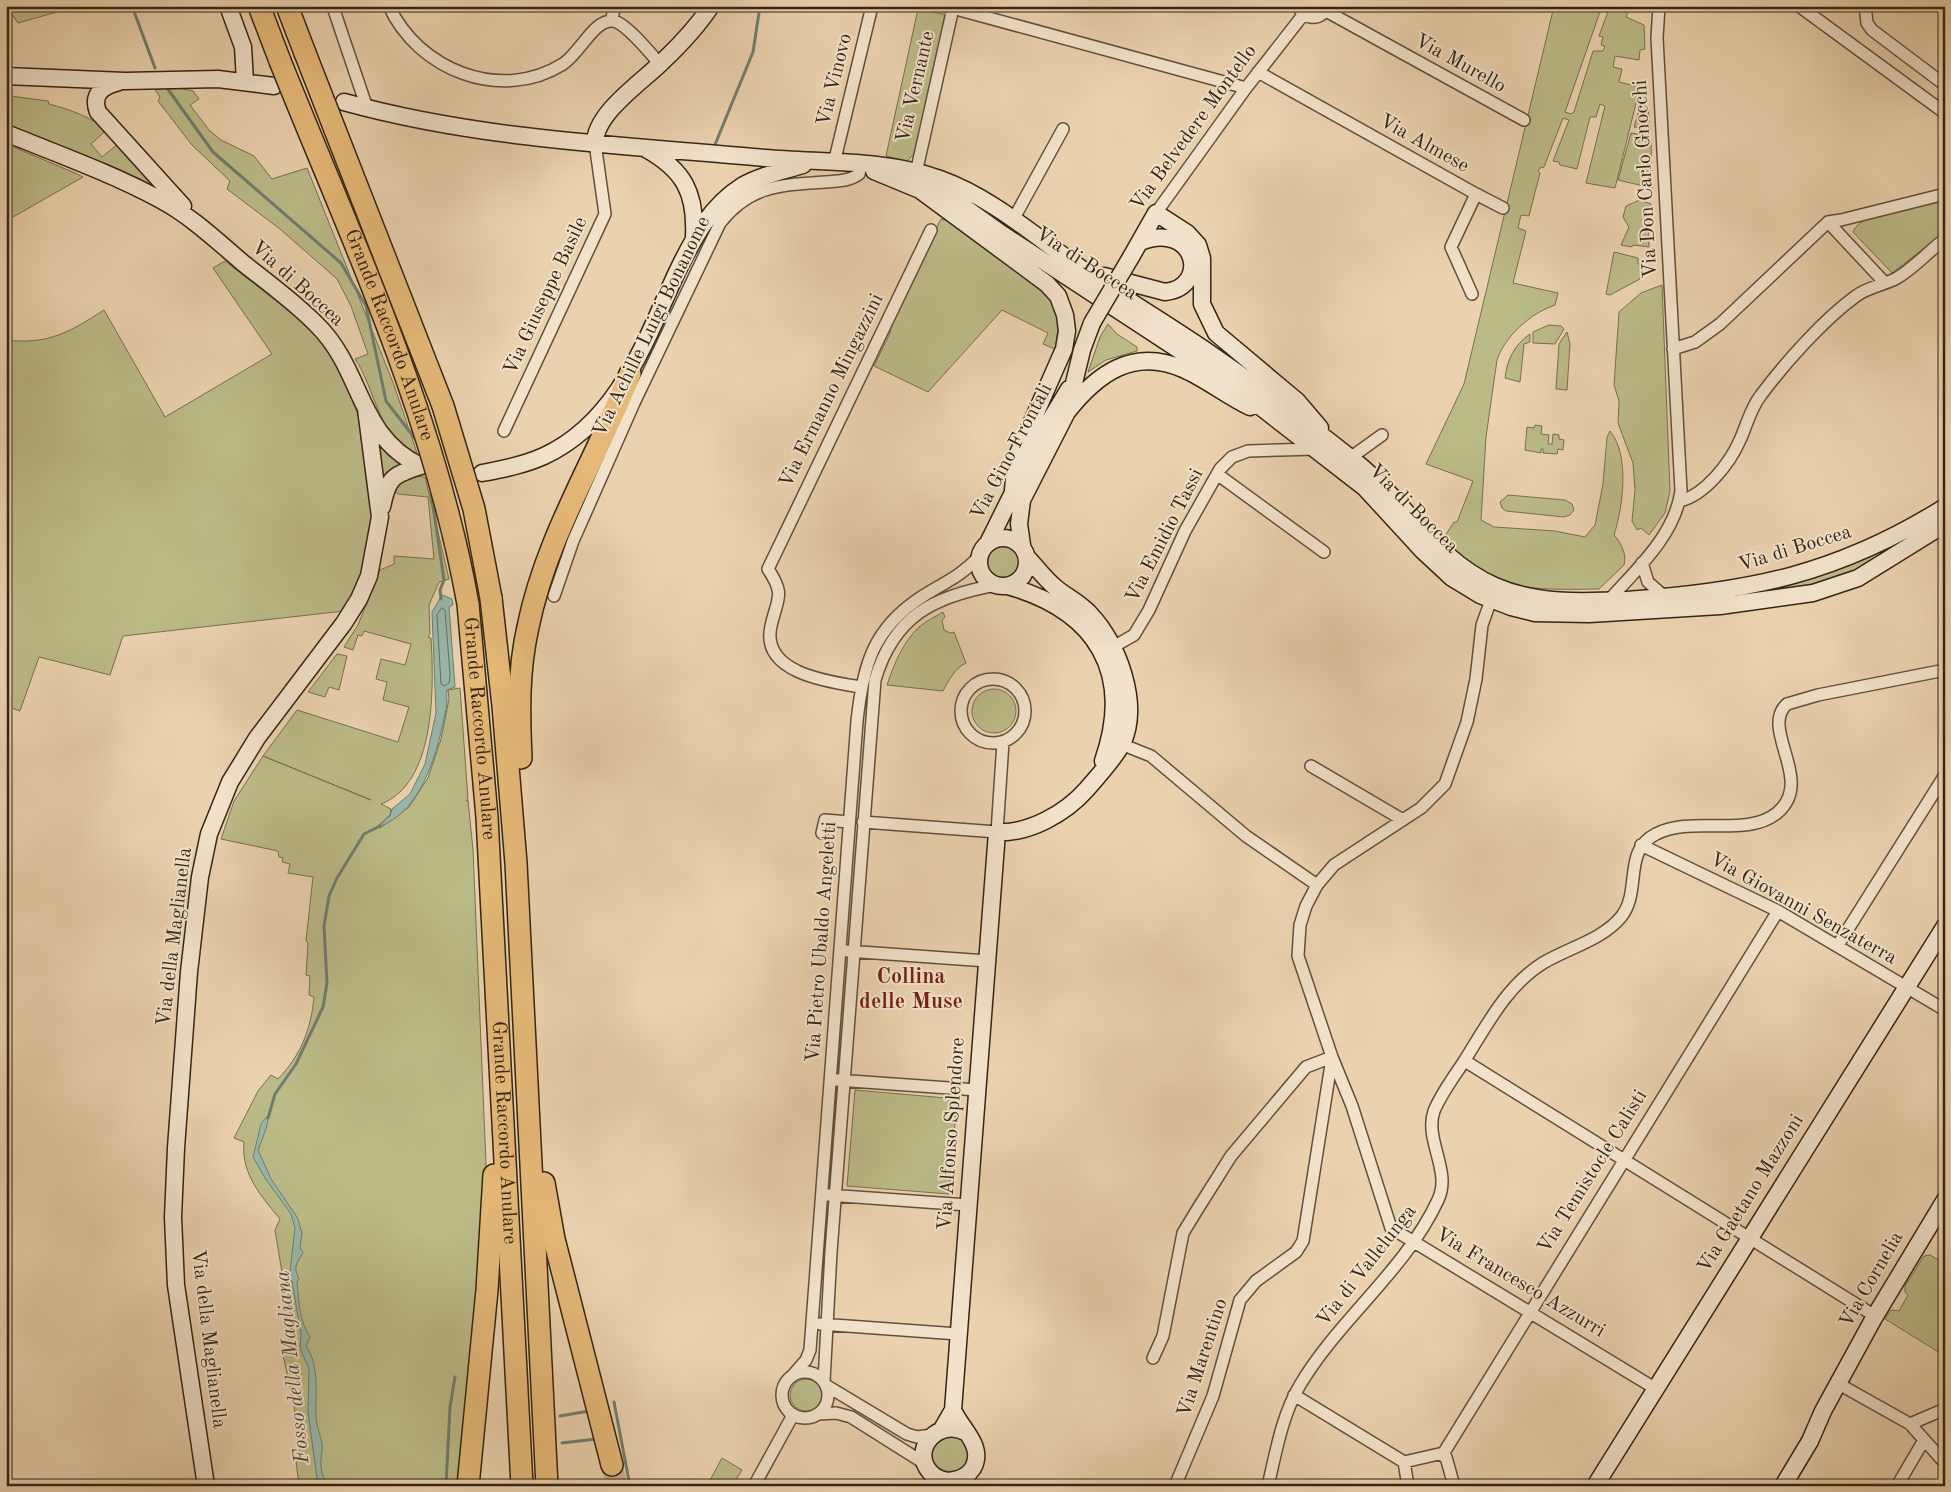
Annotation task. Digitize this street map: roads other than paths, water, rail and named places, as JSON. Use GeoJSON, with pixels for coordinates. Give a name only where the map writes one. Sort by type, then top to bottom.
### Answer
{"type":"FeatureCollection","features":[{"type":"Feature","properties":{"kind":"highway","name":"Grande Raccordo Anulare"},"geometry":{"type":"LineString","coordinates":[[259,6],[422,420],[448,508],[468,604],[487,816],[522,1486]]}},
{"type":"Feature","properties":{"kind":"highway","name":"Grande Raccordo Anulare"},"geometry":{"type":"LineString","coordinates":[[287,6],[446,415],[474,509],[491,598],[504,706],[516,863],[547,1486]]}},
{"type":"Feature","properties":{"kind":"highway"},"geometry":{"type":"LineString","coordinates":[[516,863],[522,781],[520,686],[530,615],[555,541],[613,417],[630,374]]}},
{"type":"Feature","properties":{"kind":"highway"},"geometry":{"type":"LineString","coordinates":[[528,1097],[538,1135],[552,1231],[612,1465]]}},
{"type":"Feature","properties":{"kind":"highway"},"geometry":{"type":"LineString","coordinates":[[468,1486],[487,1290],[494,1159],[503,1115]]}},
{"type":"Feature","properties":{"kind":"main road"},"geometry":{"type":"LineString","coordinates":[[228,6],[243,47],[245,81]]}},
{"type":"Feature","properties":{"kind":"main road"},"geometry":{"type":"LineString","coordinates":[[595,143],[596,132],[607,115],[660,64],[711,6]]}},
{"type":"Feature","properties":{"kind":"main road","name":"Via di Boccea"},"geometry":{"type":"LineString","coordinates":[[6,76],[125,81],[245,81],[274,86]]}},
{"type":"Feature","properties":{"kind":"main road","name":"Via di Boccea"},"geometry":{"type":"LineString","coordinates":[[125,81],[108,85],[99,91],[96,101],[98,112],[197,223],[304,313],[326,334],[347,368],[366,409],[388,445],[402,457],[421,466],[400,473],[391,479],[387,486],[380,517]]}},
{"type":"Feature","properties":{"kind":"main road","name":"Via di Boccea"},"geometry":{"type":"LineString","coordinates":[[344,102],[433,123],[499,134],[644,148],[894,168],[932,176],[960,187],[1013,220],[1083,270],[1211,354],[1323,446],[1435,563],[1460,583],[1491,600],[1535,613],[1609,607],[1720,606],[1821,591],[1858,578],[1945,524]]}},
{"type":"Feature","properties":{"kind":"main road","name":"Via di Boccea"},"geometry":{"type":"LineString","coordinates":[[6,133],[148,193],[197,223]]}},
{"type":"Feature","properties":{"kind":"main road","name":"Via di Boccea"},"geometry":{"type":"LineString","coordinates":[[644,148],[670,165],[688,189],[695,209],[694,236]]}},
{"type":"Feature","properties":{"kind":"main road","name":"Via di Boccea"},"geometry":{"type":"LineString","coordinates":[[482,473],[530,461],[561,446],[599,415],[630,374],[694,236],[727,198],[743,185],[764,176],[813,162]]}},
{"type":"Feature","properties":{"kind":"main road"},"geometry":{"type":"LineString","coordinates":[[861,165],[920,190],[1048,284],[1061,302],[1066,323],[1064,349],[1016,458],[1013,490]]}},
{"type":"Feature","properties":{"kind":"main road","name":"Via di Boccea"},"geometry":{"type":"LineString","coordinates":[[916,173],[1002,234],[1194,357],[1280,422],[1323,446],[1350,458],[1381,485],[1448,557],[1471,574],[1498,587],[1529,597],[1609,607],[1665,597],[1741,588],[1813,570],[1889,539],[1945,507]]}},
{"type":"Feature","properties":{"kind":"main road"},"geometry":{"type":"LineString","coordinates":[[1156,213],[1187,233],[1198,245],[1202,258],[1202,304],[1216,333],[1297,401],[1313,418],[1323,446]]}},
{"type":"Feature","properties":{"kind":"main road","name":"Via Belvedere Montello"},"geometry":{"type":"LineString","coordinates":[[1109,295],[1156,213]]}},
{"type":"Feature","properties":{"kind":"main road"},"geometry":{"type":"LineString","coordinates":[[1083,270],[1165,292],[1174,290],[1186,282],[1191,275],[1192,263],[1190,254],[1180,242],[1159,236],[1140,242]]}},
{"type":"Feature","properties":{"kind":"main road","name":"Via Gino Frontali"},"geometry":{"type":"LineString","coordinates":[[1025,552],[1019,524],[1022,500],[1067,412],[1084,341],[1092,323],[1109,295]]}},
{"type":"Feature","properties":{"kind":"main road"},"geometry":{"type":"LineString","coordinates":[[1067,412],[1088,387],[1110,370],[1132,363],[1151,362],[1184,369],[1229,396],[1280,422]]}},
{"type":"Feature","properties":{"kind":"main road","name":"Via Gino Frontali"},"geometry":{"type":"LineString","coordinates":[[989,541],[1050,417],[1074,383]]}},
{"type":"Feature","properties":{"kind":"main road","name":"Via della Maglianella"},"geometry":{"type":"LineString","coordinates":[[206,1486],[176,1285],[173,1217],[176,1148],[189,972],[205,846],[223,796],[242,761],[344,623],[359,599],[371,566],[380,517],[366,409]]}},
{"type":"Feature","properties":{"kind":"main road"},"geometry":{"type":"LineString","coordinates":[[997,832],[1015,831],[1057,814],[1081,795],[1098,775],[1127,723],[1128,701],[1124,676],[1113,646],[1090,614],[1047,580],[1025,552],[1009,538],[989,541],[979,557],[982,574],[989,582],[1035,594],[1057,605],[1080,624],[1095,642],[1108,667],[1113,691],[1116,742]]}},
{"type":"Feature","properties":{"kind":"main road"},"geometry":{"type":"LineString","coordinates":[[1002,586],[1016,583],[1023,575],[1025,552]]}},
{"type":"Feature","properties":{"kind":"main road","name":"Via Alfonso Splendore"},"geometry":{"type":"LineString","coordinates":[[937,1432],[953,1410],[997,832]]}},
{"type":"Feature","properties":{"kind":"main road","name":"Via Gaetano Mazzoni"},"geometry":{"type":"LineString","coordinates":[[1595,1486],[1945,926]]}},
{"type":"Feature","properties":{"kind":"main road","name":"Via Cornelia"},"geometry":{"type":"LineString","coordinates":[[1783,1486],[1810,1441],[1838,1383],[1875,1316],[1945,1200]]}},
{"type":"Feature","properties":{"kind":"main road"},"geometry":{"type":"LineString","coordinates":[[953,1410],[976,1448],[976,1458],[966,1486]]}},
{"type":"Feature","properties":{"kind":"main road"},"geometry":{"type":"LineString","coordinates":[[965,1432],[953,1428],[937,1432],[926,1443],[923,1452],[930,1474],[939,1478],[952,1481],[964,1477],[972,1470]]}},
{"type":"Feature","properties":{"kind":"street"},"geometry":{"type":"LineString","coordinates":[[389,6],[402,30],[425,53],[465,75],[492,81],[532,76],[556,68],[576,54],[598,24],[611,20],[622,24],[660,64]]}},
{"type":"Feature","properties":{"kind":"street"},"geometry":{"type":"LineString","coordinates":[[611,20],[615,6]]}},
{"type":"Feature","properties":{"kind":"street","name":"Via Vinovo"},"geometry":{"type":"LineString","coordinates":[[834,164],[872,6]]}},
{"type":"Feature","properties":{"kind":"street","name":"Via Don Carlo Gnocchi"},"geometry":{"type":"LineString","coordinates":[[1609,607],[1667,531],[1680,501],[1681,478],[1657,38],[1659,6]]}},
{"type":"Feature","properties":{"kind":"street"},"geometry":{"type":"LineString","coordinates":[[1799,6],[1945,113]]}},
{"type":"Feature","properties":{"kind":"street"},"geometry":{"type":"LineString","coordinates":[[1865,6],[1867,23],[1872,30],[1945,85]]}},
{"type":"Feature","properties":{"kind":"street"},"geometry":{"type":"LineString","coordinates":[[949,7],[1246,88]]}},
{"type":"Feature","properties":{"kind":"street","name":"Via Vernante"},"geometry":{"type":"LineString","coordinates":[[916,173],[949,7]]}},
{"type":"Feature","properties":{"kind":"street"},"geometry":{"type":"LineString","coordinates":[[333,8],[367,108]]}},
{"type":"Feature","properties":{"kind":"street"},"geometry":{"type":"LineString","coordinates":[[1301,10],[1318,17],[1327,8]]}},
{"type":"Feature","properties":{"kind":"street","name":"Via Murello"},"geometry":{"type":"LineString","coordinates":[[1327,8],[1524,120]]}},
{"type":"Feature","properties":{"kind":"street","name":"Via Belvedere Montello"},"geometry":{"type":"LineString","coordinates":[[1156,213],[1301,10]]}},
{"type":"Feature","properties":{"kind":"street","name":"Via Almese"},"geometry":{"type":"LineString","coordinates":[[1258,72],[1476,194],[1451,247],[1472,294]]}},
{"type":"Feature","properties":{"kind":"street"},"geometry":{"type":"LineString","coordinates":[[1013,220],[1063,129]]}},
{"type":"Feature","properties":{"kind":"street","name":"Via Giuseppe Basile"},"geometry":{"type":"LineString","coordinates":[[504,431],[605,214],[595,143]]}},
{"type":"Feature","properties":{"kind":"street","name":"Via Achille Luigi Bonanome"},"geometry":{"type":"LineString","coordinates":[[554,596],[573,541],[634,403],[717,228],[740,204],[761,190],[780,186],[848,179],[859,174],[861,165]]}},
{"type":"Feature","properties":{"kind":"street"},"geometry":{"type":"LineString","coordinates":[[1476,194],[1503,208]]}},
{"type":"Feature","properties":{"kind":"street"},"geometry":{"type":"LineString","coordinates":[[1673,349],[1698,340],[1720,324],[1828,222],[1945,194]]}},
{"type":"Feature","properties":{"kind":"street"},"geometry":{"type":"LineString","coordinates":[[1828,222],[1885,283]]}},
{"type":"Feature","properties":{"kind":"street","name":"Via Ermanno Mingazzini"},"geometry":{"type":"LineString","coordinates":[[861,688],[795,670],[782,663],[774,654],[769,635],[777,606],[779,588],[768,569],[931,230]]}},
{"type":"Feature","properties":{"kind":"street"},"geometry":{"type":"LineString","coordinates":[[1680,501],[1689,498],[1718,473],[1739,442],[1757,400],[1789,361],[1850,300],[1867,289],[1885,283],[1902,274],[1945,239]]}},
{"type":"Feature","properties":{"kind":"street"},"geometry":{"type":"LineString","coordinates":[[1350,458],[1382,435]]}},
{"type":"Feature","properties":{"kind":"street","name":"Via Emidio Tassi"},"geometry":{"type":"LineString","coordinates":[[1113,646],[1134,635],[1149,610],[1185,531],[1228,460],[1241,452],[1323,446]]}},
{"type":"Feature","properties":{"kind":"street"},"geometry":{"type":"LineString","coordinates":[[1218,474],[1324,552]]}},
{"type":"Feature","properties":{"kind":"street","name":"Via Pietro Ubaldo Angeletti"},"geometry":{"type":"LineString","coordinates":[[792,1376],[809,1354],[861,688],[870,654],[891,621],[908,606],[959,576],[979,557]]}},
{"type":"Feature","properties":{"kind":"street"},"geometry":{"type":"LineString","coordinates":[[1642,563],[1648,582],[1665,597]]}},
{"type":"Feature","properties":{"kind":"street","name":"Via Pietro Ubaldo Angeletti"},"geometry":{"type":"LineString","coordinates":[[825,1383],[826,1324],[873,690],[887,649],[907,622],[932,604],[957,593],[1002,586]]}},
{"type":"Feature","properties":{"kind":"street","name":"Via Francesco Azzurri"},"geometry":{"type":"LineString","coordinates":[[1491,600],[1482,625],[1471,706],[1450,772],[1436,795],[1403,820],[1334,865],[1317,885],[1300,925],[1298,956],[1332,1057],[1352,1106],[1389,1225],[1656,1389]]}},
{"type":"Feature","properties":{"kind":"street"},"geometry":{"type":"LineString","coordinates":[[1641,845],[1656,833],[1673,827],[1750,823],[1766,820],[1779,811],[1790,793],[1791,775],[1789,760],[1780,735],[1778,719],[1783,708],[1790,702],[1945,670]]}},
{"type":"Feature","properties":{"kind":"street"},"geometry":{"type":"LineString","coordinates":[[988,679],[999,679],[1009,682],[1024,699],[1024,719],[1020,729],[1003,742],[984,742],[975,738],[963,724],[961,714],[964,696],[970,688],[988,679]]}},
{"type":"Feature","properties":{"kind":"street","name":"Via Alfonso Splendore"},"geometry":{"type":"LineString","coordinates":[[997,832],[1003,742]]}},
{"type":"Feature","properties":{"kind":"street"},"geometry":{"type":"LineString","coordinates":[[1116,742],[1138,749],[1151,756],[1240,832],[1317,885]]}},
{"type":"Feature","properties":{"kind":"street"},"geometry":{"type":"LineString","coordinates":[[1312,766],[1403,820]]}},
{"type":"Feature","properties":{"kind":"street"},"geometry":{"type":"LineString","coordinates":[[1838,945],[1945,775]]}},
{"type":"Feature","properties":{"kind":"street"},"geometry":{"type":"LineString","coordinates":[[822,833],[825,820],[850,822]]}},
{"type":"Feature","properties":{"kind":"street"},"geometry":{"type":"LineString","coordinates":[[863,822],[997,832]]}},
{"type":"Feature","properties":{"kind":"street","name":"Via Giovanni Senzaterra"},"geometry":{"type":"LineString","coordinates":[[1641,845],[1778,911],[1945,1010]]}},
{"type":"Feature","properties":{"kind":"street","name":"Via di Vallelunga"},"geometry":{"type":"LineString","coordinates":[[1268,1486],[1282,1427],[1294,1395],[1314,1364],[1415,1241],[1437,1202],[1442,1187],[1432,1116],[1439,1100],[1499,1007],[1524,977],[1542,964],[1606,930],[1622,916],[1630,895],[1635,858],[1641,845]]}},
{"type":"Feature","properties":{"kind":"street","name":"Via Temistocle Calisti"},"geometry":{"type":"LineString","coordinates":[[1443,1454],[1530,1310],[1778,911]]}},
{"type":"Feature","properties":{"kind":"street"},"geometry":{"type":"LineString","coordinates":[[840,951],[987,961]]}},
{"type":"Feature","properties":{"kind":"street"},"geometry":{"type":"LineString","coordinates":[[1153,1358],[1163,1336],[1183,1233],[1196,1210],[1231,1156],[1306,1067],[1312,1063],[1332,1057]]}},
{"type":"Feature","properties":{"kind":"street","name":"Via Marentino"},"geometry":{"type":"LineString","coordinates":[[1175,1486],[1213,1396],[1240,1300],[1256,1280],[1296,1252],[1305,1236],[1332,1057]]}},
{"type":"Feature","properties":{"kind":"street"},"geometry":{"type":"LineString","coordinates":[[1464,1061],[1748,1239],[1875,1316]]}},
{"type":"Feature","properties":{"kind":"street"},"geometry":{"type":"LineString","coordinates":[[830,1080],[977,1090]]}},
{"type":"Feature","properties":{"kind":"street"},"geometry":{"type":"LineString","coordinates":[[821,1194],[968,1205]]}},
{"type":"Feature","properties":{"kind":"street"},"geometry":{"type":"LineString","coordinates":[[812,1323],[958,1334]]}},
{"type":"Feature","properties":{"kind":"street"},"geometry":{"type":"LineString","coordinates":[[930,1474],[851,1417],[836,1413],[819,1414],[806,1418],[793,1415],[788,1411],[782,1399],[784,1386],[792,1376],[805,1372],[812,1373],[907,1434],[917,1437],[937,1432]]}},
{"type":"Feature","properties":{"kind":"street"},"geometry":{"type":"LineString","coordinates":[[819,1414],[828,1401],[825,1383]]}},
{"type":"Feature","properties":{"kind":"street"},"geometry":{"type":"LineString","coordinates":[[1838,1383],[1910,1424],[1945,1463]]}},
{"type":"Feature","properties":{"kind":"street"},"geometry":{"type":"LineString","coordinates":[[1294,1395],[1404,1462],[1443,1454],[1454,1486]]}},
{"type":"Feature","properties":{"kind":"street"},"geometry":{"type":"LineString","coordinates":[[1910,1424],[1945,1409]]}},
{"type":"Feature","properties":{"kind":"street"},"geometry":{"type":"LineString","coordinates":[[754,1486],[793,1415]]}},
{"type":"Feature","properties":{"kind":"street"},"geometry":{"type":"LineString","coordinates":[[1897,1486],[1924,1440]]}},
{"type":"Feature","properties":{"kind":"street"},"geometry":{"type":"LineString","coordinates":[[1404,1462],[1408,1486]]}},
{"type":"Feature","properties":{"kind":"water"},"geometry":{"type":"Polygon","coordinates":[[[442,595],[452,599],[453,605],[449,607],[455,687],[447,690],[447,706],[438,743],[426,778],[406,808],[394,819],[378,827],[390,816],[392,809],[410,794],[425,764],[436,713],[432,612],[442,595]]]}},
{"type":"Feature","properties":{"kind":"water"},"geometry":{"type":"Polygon","coordinates":[[[269,1114],[266,1129],[258,1150],[271,1179],[297,1217],[302,1233],[300,1247],[303,1253],[296,1268],[299,1279],[297,1282],[298,1297],[302,1318],[310,1337],[306,1346],[315,1371],[316,1419],[322,1443],[321,1469],[326,1486],[318,1486],[308,1412],[309,1369],[300,1348],[301,1335],[292,1281],[289,1280],[295,1228],[291,1214],[265,1178],[253,1157],[261,1124],[269,1114]]]}},
{"type":"Feature","properties":{"kind":"waterway","name":"Fosso della Magliana"},"geometry":{"type":"LineString","coordinates":[[132,6],[155,68]]}},
{"type":"Feature","properties":{"kind":"waterway"},"geometry":{"type":"LineString","coordinates":[[714,147],[753,52],[760,6]]}},
{"type":"Feature","properties":{"kind":"waterway","name":"Fosso della Magliana"},"geometry":{"type":"LineString","coordinates":[[167,88],[213,152],[341,263],[366,306],[386,401],[417,441]]}},
{"type":"Feature","properties":{"kind":"waterway","name":"Fosso della Magliana"},"geometry":{"type":"LineString","coordinates":[[431,492],[444,580],[440,590],[441,599]]}},
{"type":"Feature","properties":{"kind":"waterway","name":"Fosso della Magliana"},"geometry":{"type":"LineString","coordinates":[[268,1118],[275,1094],[296,1064],[323,1007],[327,983],[324,926],[329,896],[337,878],[364,834],[380,826]]}},
{"type":"Feature","properties":{"kind":"waterway"},"geometry":{"type":"LineString","coordinates":[[446,1486],[450,1407],[455,1377]]}},
{"type":"Feature","properties":{"kind":"waterway"},"geometry":{"type":"LineString","coordinates":[[614,1402],[630,1486]]}},
{"type":"Feature","properties":{"kind":"waterway"},"geometry":{"type":"LineString","coordinates":[[560,1416],[589,1411]]}},
{"type":"Feature","properties":{"kind":"waterway"},"geometry":{"type":"LineString","coordinates":[[562,1443],[596,1439]]}},
{"type":"Feature","properties":{"kind":"tunnel"},"geometry":{"type":"LineString","coordinates":[[612,1465],[617,1486]]}},
{"type":"Feature","properties":{"kind":"district","name":"Collina delle Muse"},"geometry":{"type":"Point","coordinates":[911,990]}}]}
